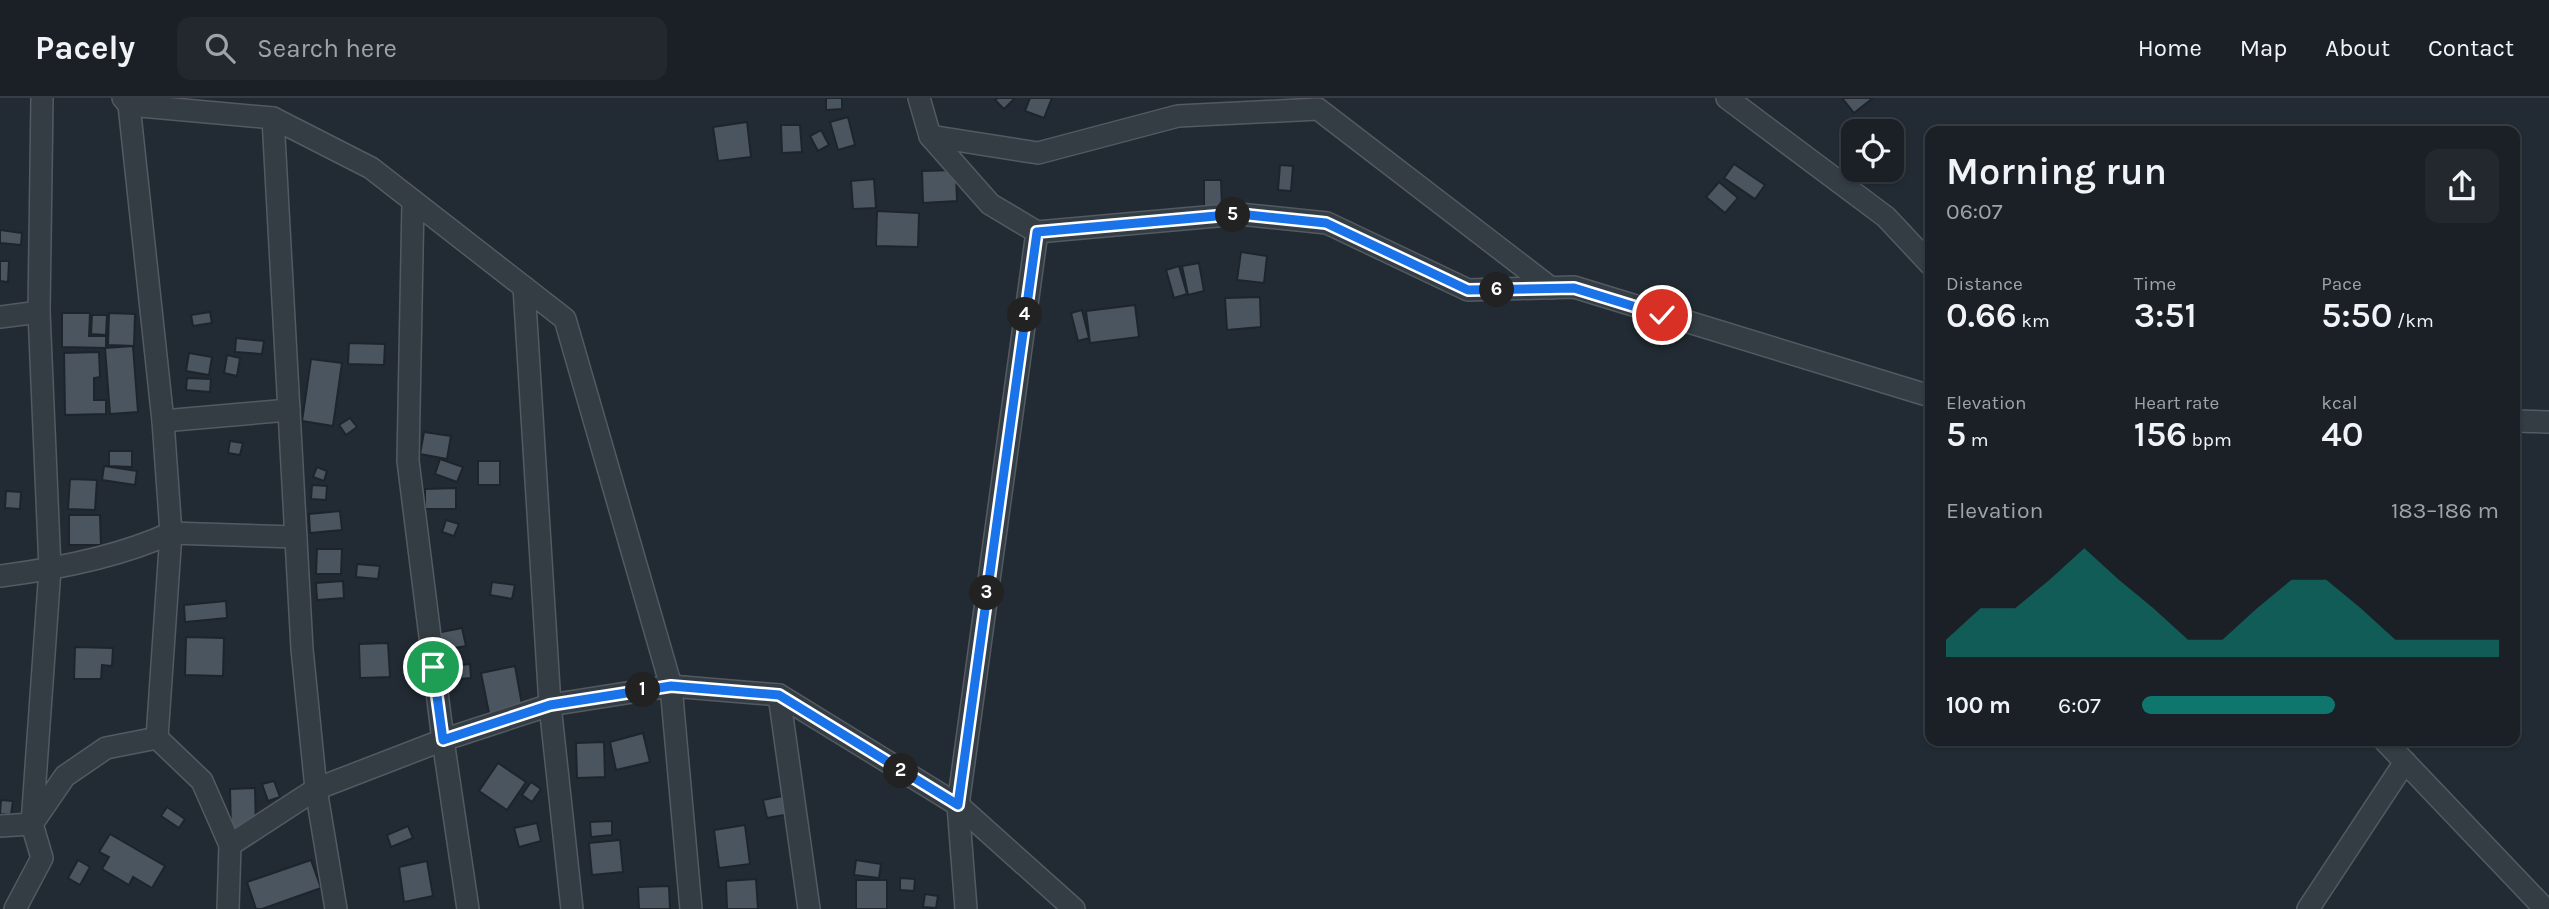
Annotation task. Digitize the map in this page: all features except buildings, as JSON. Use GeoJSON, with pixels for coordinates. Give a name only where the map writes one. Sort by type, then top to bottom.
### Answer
{"type":"FeatureCollection","features":[{"type":"Feature","properties":{"kind":"street"},"geometry":{"type":"LineString","coordinates":[[15,909],[42,858],[32,824],[50,569],[39,312],[42,98]]}},
{"type":"Feature","properties":{"kind":"street"},"geometry":{"type":"LineString","coordinates":[[919,98],[930,136],[990,204],[1037,232],[1239,214],[1326,223],[1468,290],[1574,288],[1925,394]]}},
{"type":"Feature","properties":{"kind":"street"},"geometry":{"type":"LineString","coordinates":[[1727,98],[1886,217],[1925,259]]}},
{"type":"Feature","properties":{"kind":"street"},"geometry":{"type":"LineString","coordinates":[[228,909],[230,845],[202,782],[157,738],[171,533],[163,421],[126,102],[273,118],[371,168],[565,320],[671,686],[691,909]]}},
{"type":"Feature","properties":{"kind":"street"},"geometry":{"type":"LineString","coordinates":[[930,136],[1038,153],[1178,116],[1318,104],[1551,288]]}},
{"type":"Feature","properties":{"kind":"street"},"geometry":{"type":"LineString","coordinates":[[273,118],[302,649],[316,789],[336,909]]}},
{"type":"Feature","properties":{"kind":"street"},"geometry":{"type":"LineString","coordinates":[[413,201],[408,461],[443,740],[468,909]]}},
{"type":"Feature","properties":{"kind":"street"},"geometry":{"type":"LineString","coordinates":[[966,909],[958,805],[1037,232]]}},
{"type":"Feature","properties":{"kind":"street"},"geometry":{"type":"LineString","coordinates":[[524,287],[550,705],[572,909]]}},
{"type":"Feature","properties":{"kind":"street"},"geometry":{"type":"LineString","coordinates":[[0,317],[39,312]]}},
{"type":"Feature","properties":{"kind":"street"},"geometry":{"type":"LineString","coordinates":[[163,421],[289,410]]}},
{"type":"Feature","properties":{"kind":"street"},"geometry":{"type":"LineString","coordinates":[[2520,421],[2549,422]]}},
{"type":"Feature","properties":{"kind":"street"},"geometry":{"type":"LineString","coordinates":[[0,576],[50,569],[152,541],[171,533],[296,537]]}},
{"type":"Feature","properties":{"kind":"street"},"geometry":{"type":"LineString","coordinates":[[230,845],[316,789],[443,740],[550,705],[671,686],[779,695],[958,805],[1074,909]]}},
{"type":"Feature","properties":{"kind":"street"},"geometry":{"type":"LineString","coordinates":[[779,695],[809,909]]}},
{"type":"Feature","properties":{"kind":"street"},"geometry":{"type":"LineString","coordinates":[[32,824],[65,776],[106,748],[157,738]]}},
{"type":"Feature","properties":{"kind":"street"},"geometry":{"type":"LineString","coordinates":[[2390,746],[2545,909]]}},
{"type":"Feature","properties":{"kind":"street"},"geometry":{"type":"LineString","coordinates":[[2308,909],[2405,762]]}},
{"type":"Feature","properties":{"kind":"street"},"geometry":{"type":"LineString","coordinates":[[0,826],[32,824]]}},
{"type":"Feature","properties":{"kind":"route"},"geometry":{"type":"LineString","coordinates":[[433,667],[443,740],[550,705],[671,686],[779,695],[958,805],[1037,232],[1239,214],[1326,223],[1468,290],[1574,288],[1662,315]]}}]}
